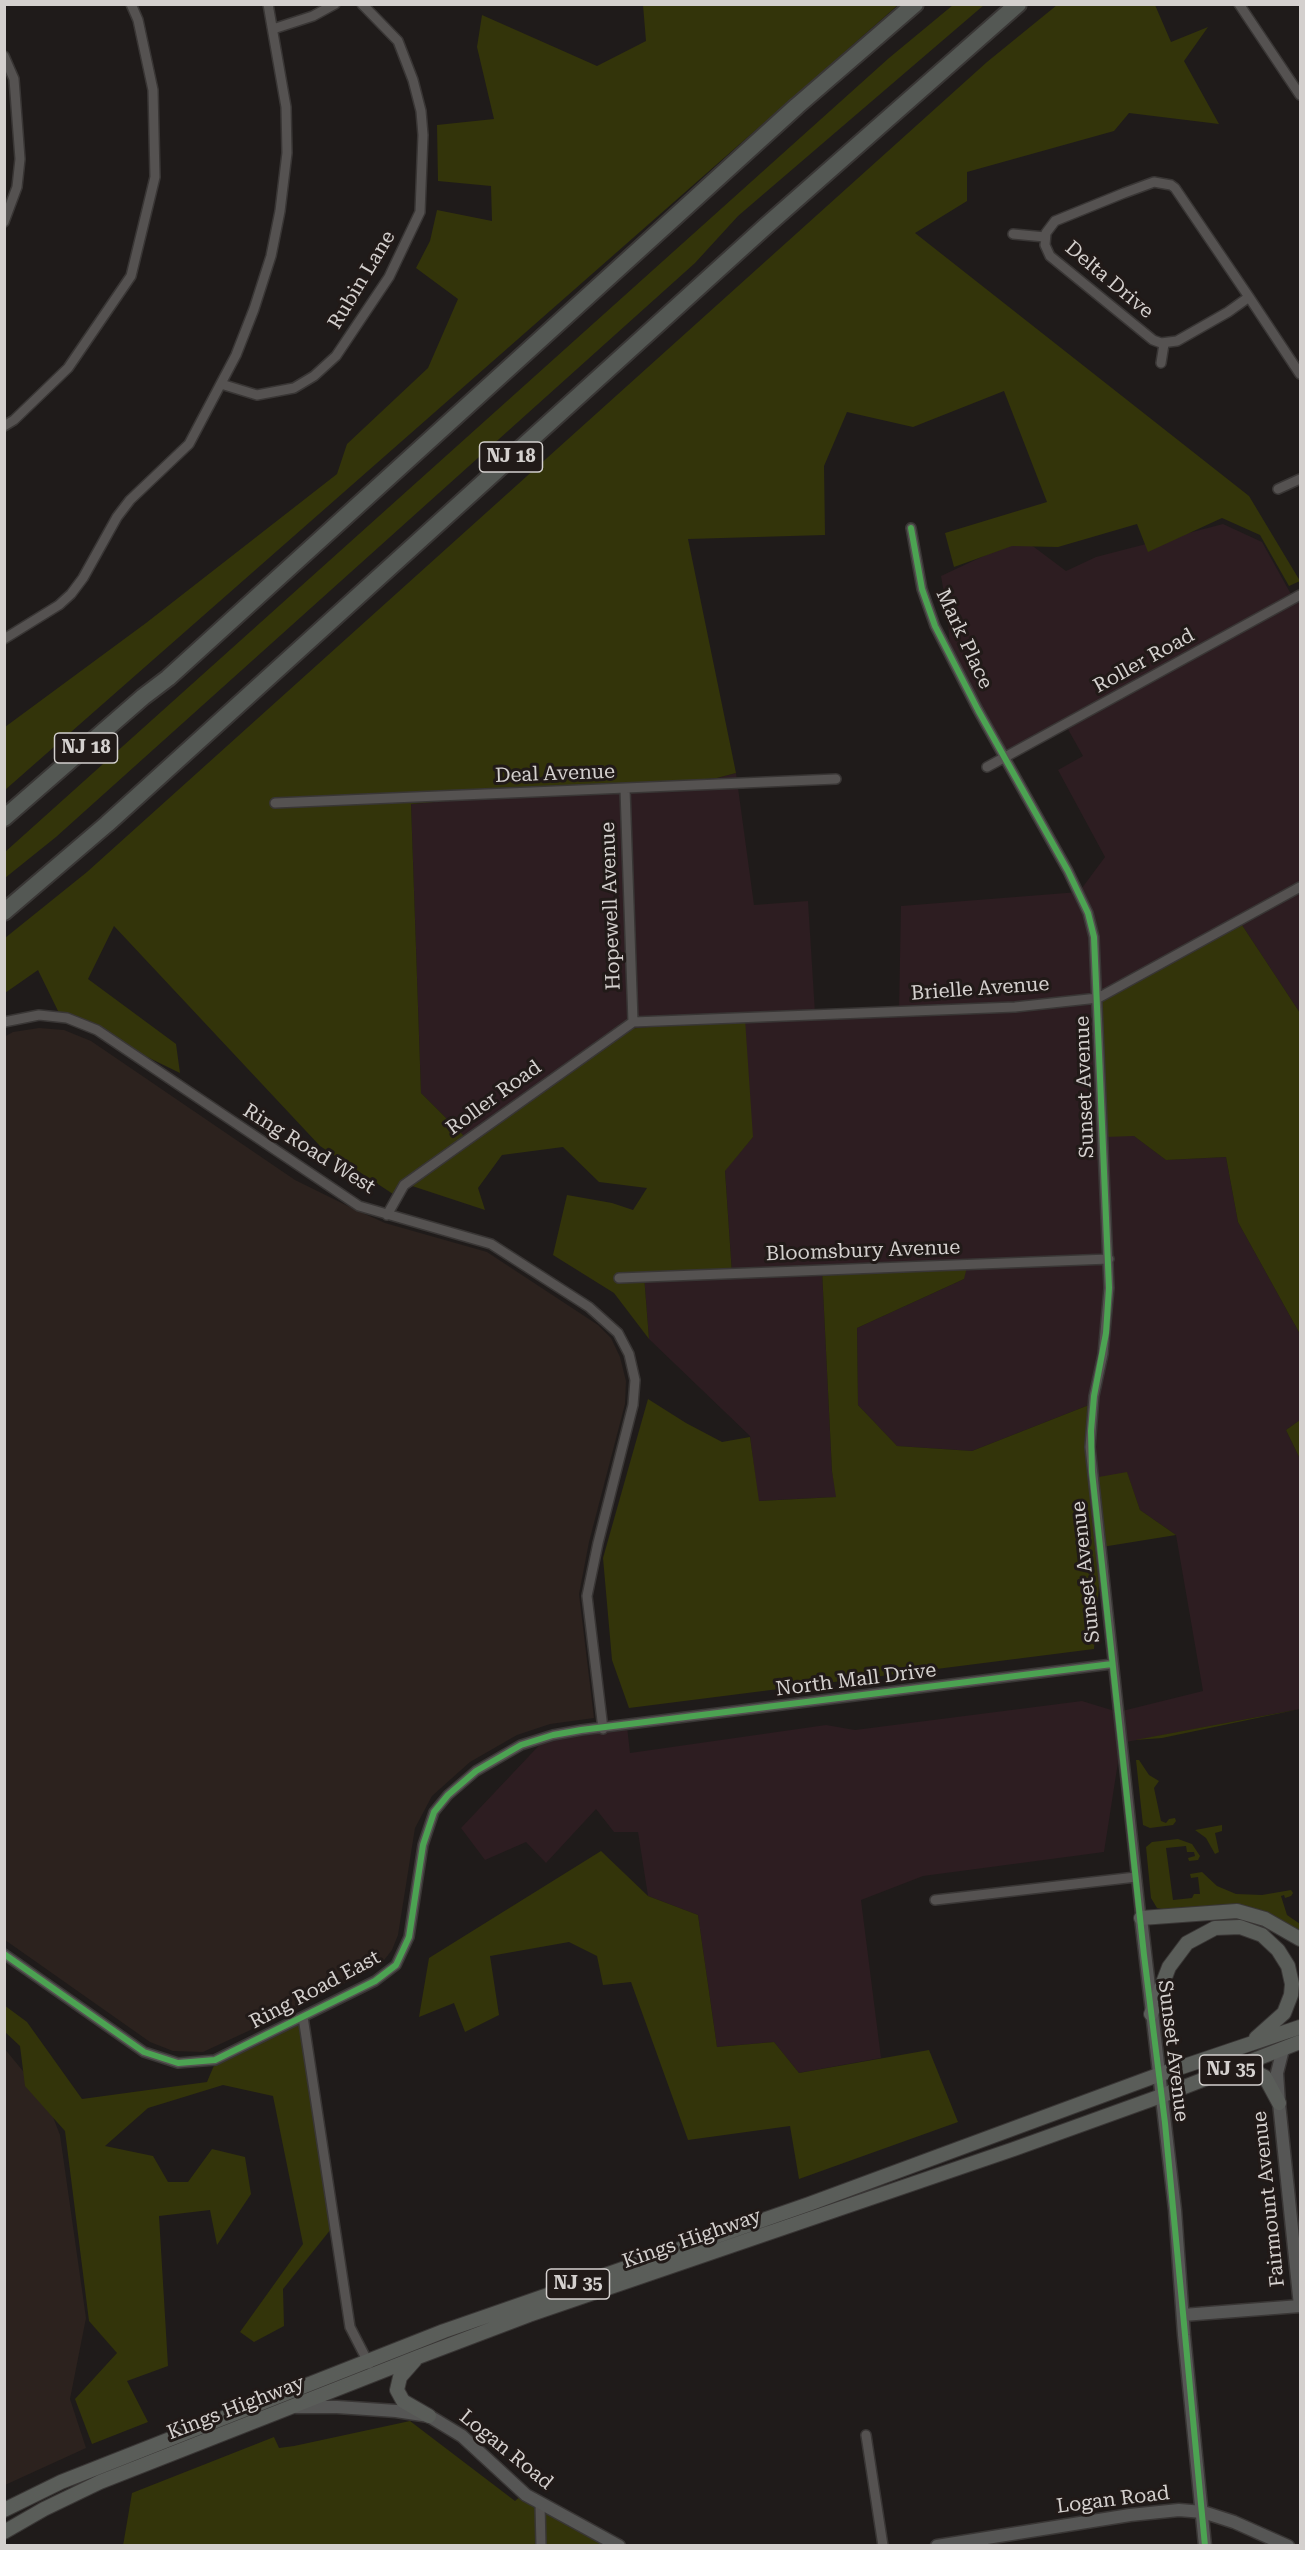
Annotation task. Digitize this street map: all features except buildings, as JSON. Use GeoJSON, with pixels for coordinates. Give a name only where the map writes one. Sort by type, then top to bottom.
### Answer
{"type":"FeatureCollection","features":[{"type":"Feature","properties":{"kind":"highway","name":"NJ 18"},"geometry":{"type":"LineString","coordinates":[[4,818],[168,678],[798,106],[915,4]]}},
{"type":"Feature","properties":{"kind":"highway","name":"NJ 18"},"geometry":{"type":"LineString","coordinates":[[4,912],[107,824],[766,226],[1018,4]]}},
{"type":"Feature","properties":{"kind":"main road"},"geometry":{"type":"LineString","coordinates":[[1141,1918],[1237,1911],[1265,1919],[1300,1939]]}},
{"type":"Feature","properties":{"kind":"main road"},"geometry":{"type":"LineString","coordinates":[[1151,2014],[1169,1967],[1187,1943],[1215,1928],[1233,1926],[1247,1929],[1262,1935],[1278,1950],[1288,1966],[1292,1984],[1291,1995],[1284,2013],[1277,2022],[1251,2042]]}},
{"type":"Feature","properties":{"kind":"main road","name":"Kings Highway"},"geometry":{"type":"LineString","coordinates":[[4,2510],[61,2482],[368,2361],[528,2301],[672,2253],[1009,2132],[1158,2075],[1300,2027]]}},
{"type":"Feature","properties":{"kind":"main road","name":"Kings Highway"},"geometry":{"type":"LineString","coordinates":[[4,2532],[84,2489],[418,2357],[529,2316],[1161,2096],[1300,2042]]}},
{"type":"Feature","properties":{"kind":"main road"},"geometry":{"type":"LineString","coordinates":[[1243,2066],[1265,2077],[1279,2103]]}},
{"type":"Feature","properties":{"kind":"main road"},"geometry":{"type":"LineString","coordinates":[[418,2357],[400,2377],[397,2390],[403,2401],[429,2416]]}},
{"type":"Feature","properties":{"kind":"street"},"geometry":{"type":"LineString","coordinates":[[4,426],[14,420],[68,368],[131,276],[155,177],[153,90],[138,20],[131,4]]}},
{"type":"Feature","properties":{"kind":"street"},"geometry":{"type":"LineString","coordinates":[[4,639],[59,605],[71,594],[130,500],[189,444],[221,384],[254,309],[271,256],[280,211],[287,153],[286,107],[268,4]]}},
{"type":"Feature","properties":{"kind":"street"},"geometry":{"type":"LineString","coordinates":[[273,29],[313,15],[335,4]]}},
{"type":"Feature","properties":{"kind":"street","name":"Rubin Lane"},"geometry":{"type":"LineString","coordinates":[[221,384],[257,395],[294,388],[314,376],[336,356],[389,277],[420,213],[423,135],[421,111],[413,80],[398,41],[362,4]]}},
{"type":"Feature","properties":{"kind":"street"},"geometry":{"type":"LineString","coordinates":[[1239,4],[1300,95]]}},
{"type":"Feature","properties":{"kind":"street"},"geometry":{"type":"LineString","coordinates":[[4,56],[14,79],[20,159],[17,186],[4,222]]}},
{"type":"Feature","properties":{"kind":"street","name":"Delta Drive"},"geometry":{"type":"LineString","coordinates":[[1249,297],[1228,312],[1177,341],[1164,344],[1153,340],[1050,256],[1045,245],[1045,237],[1055,221],[1154,182],[1166,182],[1175,188],[1249,297],[1300,374]]}},
{"type":"Feature","properties":{"kind":"street"},"geometry":{"type":"LineString","coordinates":[[1013,234],[1045,237]]}},
{"type":"Feature","properties":{"kind":"street"},"geometry":{"type":"LineString","coordinates":[[1161,363],[1164,344]]}},
{"type":"Feature","properties":{"kind":"street"},"geometry":{"type":"LineString","coordinates":[[1278,489],[1300,479]]}},
{"type":"Feature","properties":{"kind":"street","name":"Mark Place"},"geometry":{"type":"LineString","coordinates":[[911,528],[922,589],[935,626],[1005,758]]}},
{"type":"Feature","properties":{"kind":"street","name":"Roller Road"},"geometry":{"type":"LineString","coordinates":[[987,767],[1300,595]]}},
{"type":"Feature","properties":{"kind":"street","name":"Sunset Avenue"},"geometry":{"type":"LineString","coordinates":[[1005,758],[1088,912],[1094,937],[1109,1259],[1106,1333],[1094,1396],[1090,1447],[1112,1664],[1174,2210],[1205,2546]]}},
{"type":"Feature","properties":{"kind":"street","name":"Deal Avenue"},"geometry":{"type":"LineString","coordinates":[[275,803],[836,779]]}},
{"type":"Feature","properties":{"kind":"street","name":"Hopewell Avenue"},"geometry":{"type":"LineString","coordinates":[[625,789],[633,1022]]}},
{"type":"Feature","properties":{"kind":"street","name":"Brielle Avenue"},"geometry":{"type":"LineString","coordinates":[[633,1022],[1015,1007],[1098,998],[1300,887]]}},
{"type":"Feature","properties":{"kind":"street","name":"Ring Road West"},"geometry":{"type":"LineString","coordinates":[[4,1022],[39,1015],[67,1018],[97,1030],[359,1206],[491,1244],[604,1319],[618,1333],[628,1354],[635,1380],[633,1405],[587,1596],[603,1729]]}},
{"type":"Feature","properties":{"kind":"street","name":"Roller Road"},"geometry":{"type":"LineString","coordinates":[[387,1215],[404,1185],[633,1022]]}},
{"type":"Feature","properties":{"kind":"street","name":"Bloomsbury Avenue"},"geometry":{"type":"LineString","coordinates":[[619,1278],[1109,1259]]}},
{"type":"Feature","properties":{"kind":"street","name":"North Mall Drive"},"geometry":{"type":"LineString","coordinates":[[603,1729],[1112,1664]]}},
{"type":"Feature","properties":{"kind":"street","name":"Ring Road East"},"geometry":{"type":"LineString","coordinates":[[4,1954],[144,2052],[170,2062],[190,2064],[215,2060],[375,1981],[396,1965],[409,1937],[426,1831],[434,1812],[448,1795],[476,1771],[521,1745],[553,1735],[603,1729]]}},
{"type":"Feature","properties":{"kind":"street"},"geometry":{"type":"LineString","coordinates":[[935,1900],[1136,1877]]}},
{"type":"Feature","properties":{"kind":"street","name":"Ring Road East"},"geometry":{"type":"LineString","coordinates":[[303,2018],[350,2327],[374,2374]]}},
{"type":"Feature","properties":{"kind":"street","name":"Fairmount Avenue"},"geometry":{"type":"LineString","coordinates":[[1283,2049],[1277,2073],[1300,2307]]}},
{"type":"Feature","properties":{"kind":"street"},"geometry":{"type":"LineString","coordinates":[[1183,2315],[1300,2307]]}},
{"type":"Feature","properties":{"kind":"street","name":"Logan Road"},"geometry":{"type":"LineString","coordinates":[[289,2408],[338,2407],[429,2416],[462,2436],[526,2496],[619,2546]]}},
{"type":"Feature","properties":{"kind":"street"},"geometry":{"type":"LineString","coordinates":[[866,2435],[883,2546]]}},
{"type":"Feature","properties":{"kind":"street"},"geometry":{"type":"LineString","coordinates":[[540,2504],[541,2546]]}},
{"type":"Feature","properties":{"kind":"street","name":"Logan Road"},"geometry":{"type":"LineString","coordinates":[[937,2546],[1130,2515],[1179,2510],[1203,2512],[1234,2522],[1288,2546]]}},
{"type":"Feature","properties":{"kind":"shaded area"},"geometry":{"type":"Polygon","coordinates":[[[643,5],[898,5],[5,790],[5,727],[146,623],[337,474],[347,444],[428,368],[458,299],[416,268],[430,241],[437,210],[492,221],[491,186],[438,181],[437,125],[494,119],[477,47],[482,15],[597,66],[646,41],[643,5]]]}},
{"type":"Feature","properties":{"kind":"shaded area"},"geometry":{"type":"Polygon","coordinates":[[[953,5],[984,5],[738,216],[695,263],[56,837],[5,878],[5,852],[889,58],[953,5]]]}},
{"type":"Feature","properties":{"kind":"shaded area"},"geometry":{"type":"Polygon","coordinates":[[[1057,5],[1155,5],[1171,42],[1208,27],[1184,61],[1219,124],[1129,113],[1114,131],[967,172],[967,201],[915,233],[1249,496],[1300,581],[1289,586],[1260,535],[1222,518],[1148,552],[1137,524],[1058,547],[1012,546],[954,567],[945,533],[1047,502],[1004,391],[913,427],[847,412],[824,466],[825,535],[688,539],[736,773],[717,778],[411,804],[421,1093],[467,1139],[626,1029],[745,1019],[753,1137],[725,1171],[732,1274],[644,1275],[649,1339],[614,1293],[553,1255],[567,1195],[612,1203],[633,1210],[647,1188],[599,1182],[563,1147],[502,1155],[478,1188],[485,1210],[409,1185],[393,1194],[320,1146],[114,926],[88,979],[176,1044],[180,1073],[67,1018],[58,1011],[38,970],[5,993],[5,938],[87,872],[987,62],[1057,5]]]}},
{"type":"Feature","properties":{"kind":"shaded area"},"geometry":{"type":"Polygon","coordinates":[[[1223,524],[1262,542],[1292,596],[1300,589],[1300,1013],[1238,919],[1134,1136],[1166,1160],[1226,1157],[1238,1222],[1300,1334],[1300,1420],[1286,1430],[1300,1459],[1300,1709],[1121,1743],[1104,1852],[923,1876],[861,1900],[881,2058],[799,2073],[774,2042],[717,2047],[698,1915],[648,1896],[638,1832],[614,1832],[596,1809],[546,1863],[526,1842],[485,1860],[461,1828],[547,1737],[627,1726],[630,1753],[826,1725],[855,1730],[1082,1701],[1118,1712],[1203,1691],[1176,1535],[1140,1510],[1127,1473],[1093,1479],[1094,1403],[972,1451],[897,1446],[858,1405],[857,1328],[964,1279],[822,1270],[832,1471],[837,1497],[758,1501],[750,1436],[649,1339],[644,1275],[732,1274],[725,1170],[753,1137],[467,1139],[421,1093],[411,804],[717,778],[736,773],[754,905],[808,901],[815,1013],[899,1010],[901,906],[1079,892],[1105,857],[1058,770],[1083,756],[1065,724],[1006,758],[950,658],[948,616],[941,576],[1022,538],[1066,571],[1096,557],[1223,524]]]}},
{"type":"Feature","properties":{"kind":"shaded area"},"geometry":{"type":"Polygon","coordinates":[[[1238,919],[1300,1013],[1300,1334],[1238,1222],[1226,1157],[1166,1160],[1134,1136],[1105,1137],[1098,1004],[1132,981],[1238,919]]]}},
{"type":"Feature","properties":{"kind":"shaded area"},"geometry":{"type":"Polygon","coordinates":[[[39,1028],[64,1030],[91,1041],[295,1180],[385,1223],[487,1252],[598,1325],[611,1338],[620,1357],[626,1381],[625,1404],[589,1542],[579,1594],[594,1718],[550,1724],[517,1735],[470,1762],[432,1796],[415,1828],[398,1935],[392,1950],[381,1964],[298,2008],[203,2052],[173,2051],[150,2042],[5,1940],[4,1037],[13,1032],[39,1028]]]}},
{"type":"Feature","properties":{"kind":"shaded area"},"geometry":{"type":"Polygon","coordinates":[[[968,1263],[964,1279],[857,1328],[858,1405],[897,1446],[972,1451],[1094,1403],[1093,1478],[1127,1472],[1140,1510],[1176,1535],[1102,1547],[1094,1649],[629,1708],[612,1660],[603,1558],[648,1399],[722,1442],[750,1437],[759,1501],[836,1497],[832,1471],[822,1270],[968,1263]]]}},
{"type":"Feature","properties":{"kind":"shaded area"},"geometry":{"type":"Polygon","coordinates":[[[1300,1420],[1300,1459],[1286,1430],[1300,1420]]]}},
{"type":"Feature","properties":{"kind":"shaded area"},"geometry":{"type":"Polygon","coordinates":[[[1300,1709],[1162,1738],[1135,1740],[1300,1709]]]}},
{"type":"Feature","properties":{"kind":"shaded area"},"geometry":{"type":"Polygon","coordinates":[[[1136,1760],[1139,1760],[1149,1775],[1159,1781],[1154,1788],[1161,1821],[1166,1823],[1169,1819],[1175,1818],[1173,1825],[1150,1828],[1143,1825],[1136,1760]]]}},
{"type":"Feature","properties":{"kind":"shaded area"},"geometry":{"type":"Polygon","coordinates":[[[1222,1825],[1222,1831],[1215,1833],[1219,1852],[1215,1854],[1206,1838],[1195,1830],[1222,1825]]]}},
{"type":"Feature","properties":{"kind":"shaded area"},"geometry":{"type":"Polygon","coordinates":[[[1178,1839],[1192,1844],[1200,1856],[1198,1860],[1189,1861],[1188,1858],[1195,1856],[1194,1852],[1187,1852],[1186,1846],[1166,1848],[1173,1900],[1192,1898],[1194,1894],[1200,1894],[1198,1877],[1191,1878],[1190,1874],[1202,1872],[1217,1886],[1236,1894],[1262,1895],[1291,1890],[1293,1893],[1291,1896],[1285,1898],[1284,1895],[1281,1896],[1287,1915],[1300,1924],[1300,1931],[1267,1912],[1244,1905],[1225,1904],[1169,1910],[1157,1908],[1151,1898],[1146,1847],[1152,1842],[1178,1839]]]}},
{"type":"Feature","properties":{"kind":"shaded area"},"geometry":{"type":"Polygon","coordinates":[[[601,1851],[648,1896],[698,1915],[717,2047],[774,2042],[799,2073],[929,2050],[958,2122],[799,2179],[790,2126],[688,2140],[631,1982],[603,1985],[597,1956],[569,1942],[490,1956],[499,2015],[465,2032],[454,2003],[419,2017],[429,1958],[601,1851]]]}},
{"type":"Feature","properties":{"kind":"shaded area"},"geometry":{"type":"Polygon","coordinates":[[[4,2005],[27,2022],[82,2099],[207,2082],[218,2056],[304,2014],[335,2224],[283,2289],[284,2326],[254,2342],[240,2332],[303,2244],[273,2096],[223,2085],[148,2108],[105,2146],[153,2156],[168,2182],[188,2182],[212,2149],[245,2157],[251,2194],[217,2245],[210,2210],[159,2216],[168,2366],[127,2381],[148,2422],[92,2444],[75,2399],[117,2353],[89,2321],[65,2131],[25,2086],[20,2046],[5,2032],[4,2005]]]}},
{"type":"Feature","properties":{"kind":"shaded area"},"geometry":{"type":"Polygon","coordinates":[[[4,2048],[46,2099],[60,2135],[86,2318],[70,2399],[86,2448],[5,2485],[4,2048]]]}},
{"type":"Feature","properties":{"kind":"shaded area"},"geometry":{"type":"Polygon","coordinates":[[[410,2421],[515,2501],[524,2493],[613,2546],[123,2546],[132,2493],[274,2437],[279,2448],[410,2421]]]}},
{"type":"Feature","properties":{"kind":"cycle path"},"geometry":{"type":"LineString","coordinates":[[911,528],[922,589],[935,626],[978,710],[1068,871],[1088,913],[1094,937],[1109,1288],[1106,1333],[1094,1396],[1091,1431],[1092,1472],[1144,1955],[1165,2123],[1205,2546]]}},
{"type":"Feature","properties":{"kind":"cycle path"},"geometry":{"type":"LineString","coordinates":[[4,1954],[144,2052],[178,2063],[215,2060],[375,1981],[396,1965],[409,1937],[423,1845],[434,1812],[448,1795],[476,1771],[521,1745],[553,1735],[581,1730],[1112,1664]]}}]}
